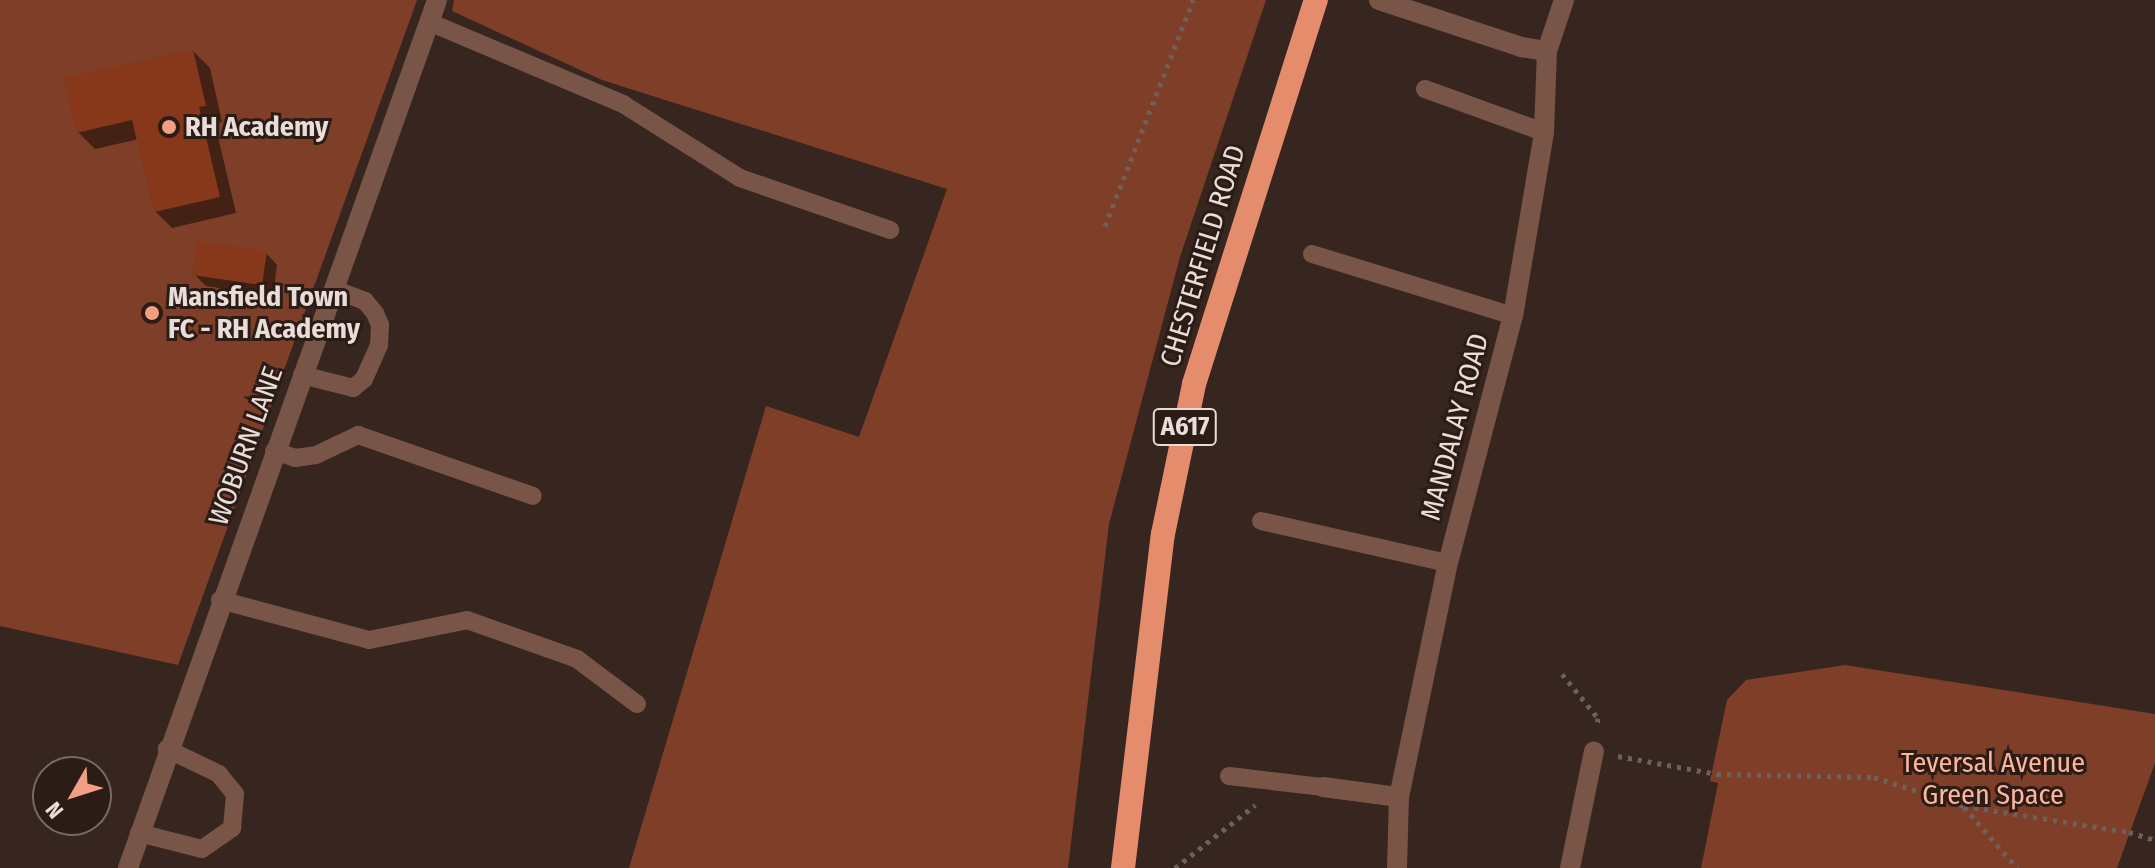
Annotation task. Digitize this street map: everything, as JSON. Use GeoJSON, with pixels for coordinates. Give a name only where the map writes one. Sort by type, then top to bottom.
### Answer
{"type":"FeatureCollection","features":[{"type":"Feature","properties":{"kind":"highway","name":"CHESTERFIELD ROAD"},"geometry":{"type":"LineString","coordinates":[[1123,868],[1163,534],[1194,384],[1316,0]]}},
{"type":"Feature","properties":{"kind":"street","name":"WOBURN LANE"},"geometry":{"type":"LineString","coordinates":[[128,868],[220,600],[437,0]]}},
{"type":"Feature","properties":{"kind":"street"},"geometry":{"type":"LineString","coordinates":[[1379,0],[1521,47],[1547,51]]}},
{"type":"Feature","properties":{"kind":"street","name":"MANDALAY ROAD"},"geometry":{"type":"LineString","coordinates":[[1397,868],[1399,797],[1448,563],[1513,316],[1544,132],[1547,51],[1564,0]]}},
{"type":"Feature","properties":{"kind":"street"},"geometry":{"type":"LineString","coordinates":[[1570,868],[1594,751]]}},
{"type":"Feature","properties":{"kind":"street"},"geometry":{"type":"LineString","coordinates":[[1323,787],[1399,797]]}},
{"type":"Feature","properties":{"kind":"lane"},"geometry":{"type":"LineString","coordinates":[[429,22],[623,104],[740,178],[890,230]]}},
{"type":"Feature","properties":{"kind":"lane"},"geometry":{"type":"LineString","coordinates":[[1425,89],[1544,132]]}},
{"type":"Feature","properties":{"kind":"lane"},"geometry":{"type":"LineString","coordinates":[[1312,254],[1513,316]]}},
{"type":"Feature","properties":{"kind":"lane"},"geometry":{"type":"LineString","coordinates":[[302,375],[353,388],[364,379],[379,345],[375,313],[365,301],[333,289]]}},
{"type":"Feature","properties":{"kind":"lane"},"geometry":{"type":"LineString","coordinates":[[274,451],[295,458],[316,455],[358,435],[533,496]]}},
{"type":"Feature","properties":{"kind":"lane"},"geometry":{"type":"LineString","coordinates":[[1261,521],[1448,563]]}},
{"type":"Feature","properties":{"kind":"lane"},"geometry":{"type":"LineString","coordinates":[[220,600],[369,640],[467,620],[577,659],[637,704]]}},
{"type":"Feature","properties":{"kind":"lane"},"geometry":{"type":"LineString","coordinates":[[139,833],[202,849],[232,828],[235,794],[219,774],[167,749]]}},
{"type":"Feature","properties":{"kind":"lane"},"geometry":{"type":"LineString","coordinates":[[1229,776],[1323,787]]}},
{"type":"Feature","properties":{"kind":"path"},"geometry":{"type":"LineString","coordinates":[[1105,226],[1193,0]]}},
{"type":"Feature","properties":{"kind":"path"},"geometry":{"type":"LineString","coordinates":[[1562,674],[1598,718],[1594,751],[1717,774],[1874,777],[1964,806],[2129,832],[2155,840]]}},
{"type":"Feature","properties":{"kind":"path"},"geometry":{"type":"LineString","coordinates":[[1175,868],[1261,800]]}},
{"type":"Feature","properties":{"kind":"path"},"geometry":{"type":"LineString","coordinates":[[1964,806],[2017,868]]}},
{"type":"Feature","properties":{"kind":"green space","name":"Mansfield Town FC - RH Academy"},"geometry":{"type":"Polygon","coordinates":[[[0,0],[417,0],[178,665],[0,626],[0,0]]]}},
{"type":"Feature","properties":{"kind":"green space"},"geometry":{"type":"Polygon","coordinates":[[[454,0],[1266,0],[1180,257],[1109,524],[1068,868],[629,868],[766,406],[859,437],[947,189],[602,80],[452,11],[454,0]]]}},
{"type":"Feature","properties":{"kind":"green space","name":"Teversal Avenue Green Space"},"geometry":{"type":"Polygon","coordinates":[[[1845,665],[2155,714],[2155,763],[2117,868],[1701,868],[1718,783],[1710,781],[1727,700],[1746,680],[1845,665]]]}},
{"type":"Feature","properties":{"kind":"building","name":"RH Academy"},"geometry":{"type":"Polygon","coordinates":[[[193,49],[206,106],[199,107],[220,197],[154,212],[132,120],[76,133],[64,78],[193,49]]]}},
{"type":"Feature","properties":{"kind":"building"},"geometry":{"type":"Polygon","coordinates":[[[197,241],[267,251],[262,285],[192,275],[197,241]]]}},
{"type":"Feature","properties":{"kind":"place","name":"RH Academy"},"geometry":{"type":"Point","coordinates":[169,127]}},
{"type":"Feature","properties":{"kind":"place","name":"Mansfield Town FC - RH Academy"},"geometry":{"type":"Point","coordinates":[152,313]}}]}
